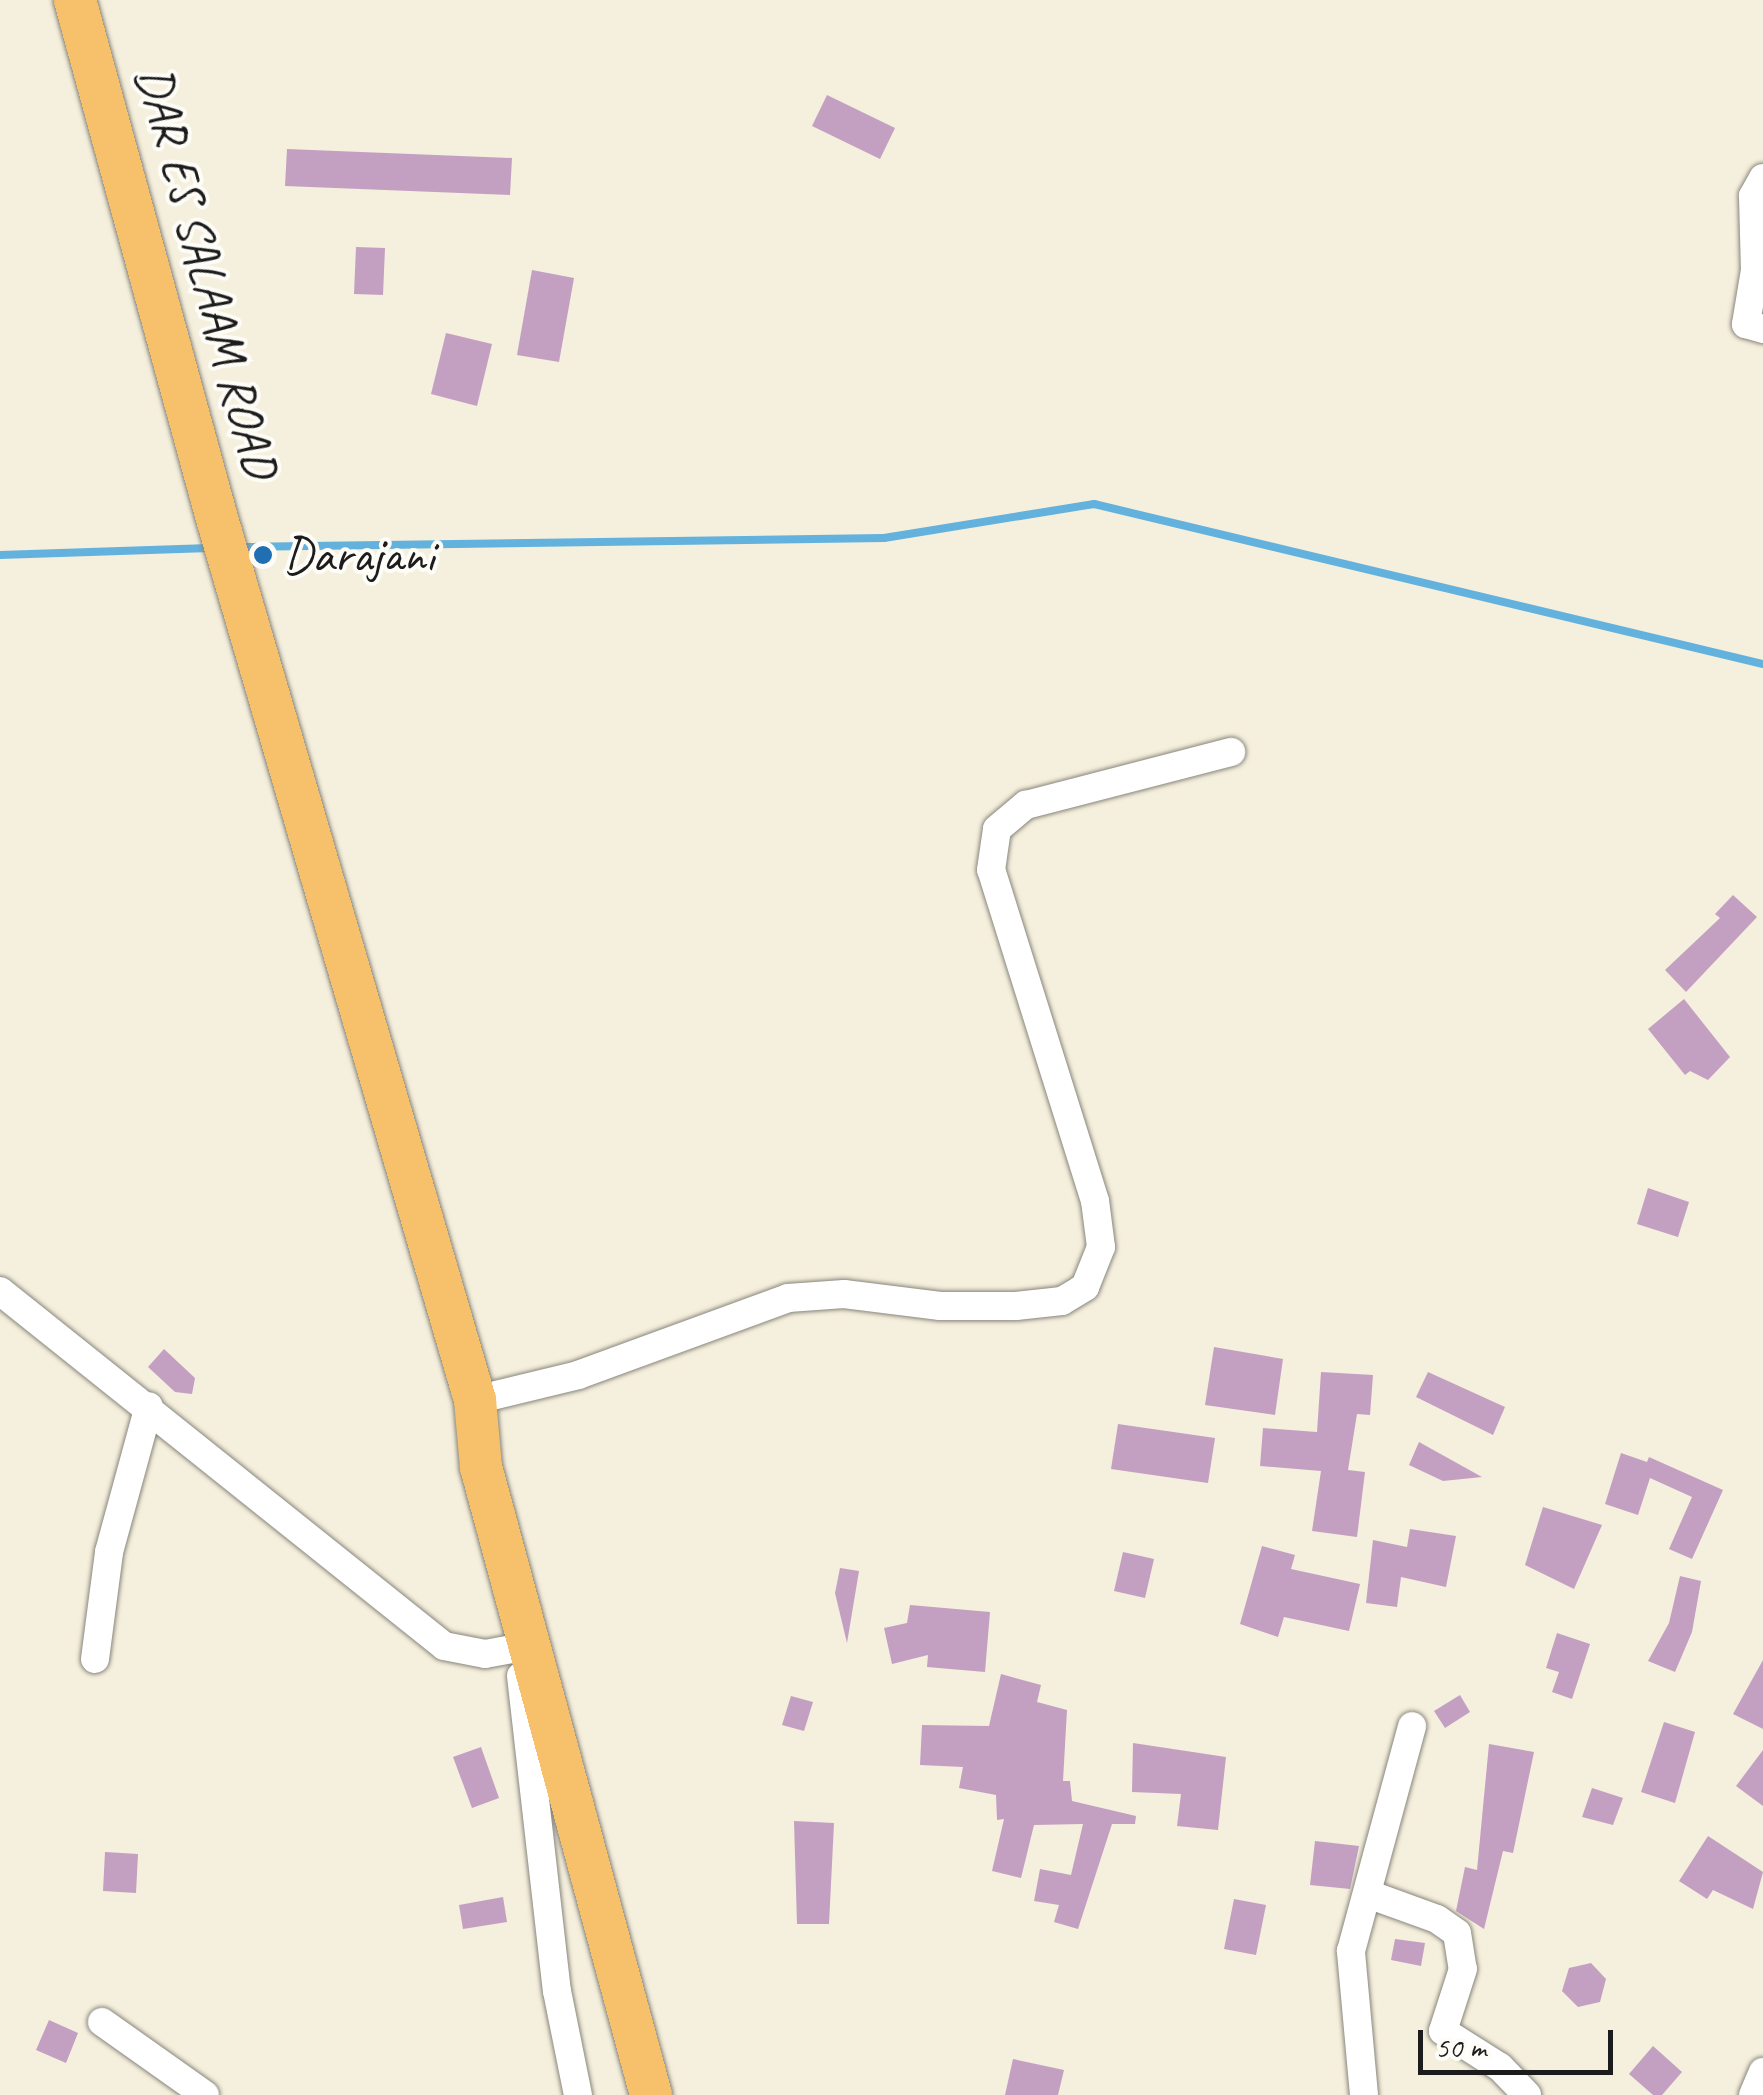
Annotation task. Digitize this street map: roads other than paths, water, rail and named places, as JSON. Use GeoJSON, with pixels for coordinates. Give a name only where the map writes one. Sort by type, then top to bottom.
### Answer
{"type":"FeatureCollection","features":[{"type":"Feature","properties":{"kind":"highway","name":"DAR ES SALAAM ROAD"},"geometry":{"type":"LineString","coordinates":[[75,0],[216,515],[476,1400],[481,1468],[526,1648],[651,2095]]}},
{"type":"Feature","properties":{"kind":"street"},"geometry":{"type":"LineString","coordinates":[[1763,178],[1753,196],[1755,270],[1746,324],[1763,329]]}},
{"type":"Feature","properties":{"kind":"street"},"geometry":{"type":"LineString","coordinates":[[476,1400],[578,1375],[788,1298],[844,1294],[940,1306],[1016,1306],[1062,1300],[1085,1287],[1101,1247],[1096,1201],[991,870],[998,829],[1026,804],[1231,752]]}},
{"type":"Feature","properties":{"kind":"street"},"geometry":{"type":"LineString","coordinates":[[0,1291],[149,1406],[444,1646],[462,1652],[526,1648],[557,1991],[578,2095]]}},
{"type":"Feature","properties":{"kind":"street"},"geometry":{"type":"LineString","coordinates":[[95,1658],[109,1552],[149,1406]]}},
{"type":"Feature","properties":{"kind":"street"},"geometry":{"type":"LineString","coordinates":[[1364,2095],[1351,1951],[1412,1726]]}},
{"type":"Feature","properties":{"kind":"street"},"geometry":{"type":"LineString","coordinates":[[1368,1894],[1437,1918],[1457,1933],[1463,1969],[1444,2033],[1500,2067],[1527,2095]]}},
{"type":"Feature","properties":{"kind":"street"},"geometry":{"type":"LineString","coordinates":[[102,2022],[206,2095]]}},
{"type":"Feature","properties":{"kind":"street"},"geometry":{"type":"LineString","coordinates":[[1753,2095],[1763,2072]]}},
{"type":"Feature","properties":{"kind":"waterway"},"geometry":{"type":"LineString","coordinates":[[239,547],[884,538],[1094,504],[1763,664]]}},
{"type":"Feature","properties":{"kind":"waterway"},"geometry":{"type":"LineString","coordinates":[[0,555],[210,548]]}},
{"type":"Feature","properties":{"kind":"place","name":"Darajani"},"geometry":{"type":"Point","coordinates":[263,555]}}]}
